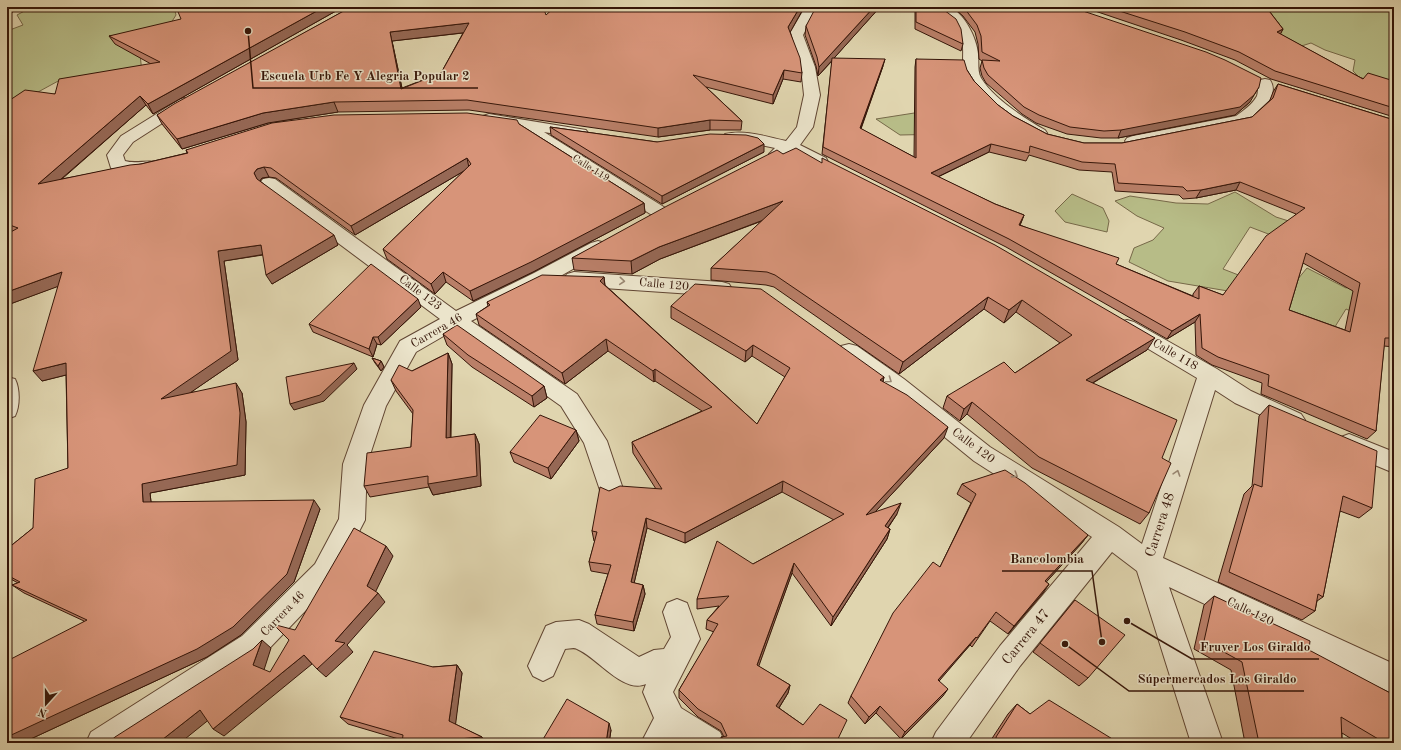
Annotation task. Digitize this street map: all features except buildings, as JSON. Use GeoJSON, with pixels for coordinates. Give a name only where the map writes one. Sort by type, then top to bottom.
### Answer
{"type":"FeatureCollection","features":[{"type":"Feature","properties":{"kind":"street"},"geometry":{"type":"LineString","coordinates":[[762,161],[790,147],[805,127],[812,95],[808,67],[796,35],[808,14],[822,7]]}},
{"type":"Feature","properties":{"kind":"street"},"geometry":{"type":"LineString","coordinates":[[943,8],[962,25],[967,34],[971,50],[972,74],[976,82],[998,106],[1021,123],[1042,134],[1055,138]]}},
{"type":"Feature","properties":{"kind":"street"},"geometry":{"type":"LineString","coordinates":[[1118,144],[1241,120],[1253,111],[1265,95],[1259,80],[1280,88]]}},
{"type":"Feature","properties":{"kind":"street"},"geometry":{"type":"LineString","coordinates":[[168,160],[147,167],[130,168],[117,164],[116,155],[127,139],[194,98]]}},
{"type":"Feature","properties":{"kind":"street"},"geometry":{"type":"LineString","coordinates":[[476,117],[598,136]]}},
{"type":"Feature","properties":{"kind":"street","name":"Calle 119"},"geometry":{"type":"LineString","coordinates":[[520,124],[668,209],[641,224]]}},
{"type":"Feature","properties":{"kind":"street"},"geometry":{"type":"LineString","coordinates":[[717,136],[746,137],[790,147],[837,170]]}},
{"type":"Feature","properties":{"kind":"street","name":"Calle 123"},"geometry":{"type":"LineString","coordinates":[[269,183],[455,320],[569,400],[595,441],[611,489]]}},
{"type":"Feature","properties":{"kind":"street","name":"Carrera 46"},"geometry":{"type":"LineString","coordinates":[[102,743],[252,646],[324,573],[352,520],[355,464],[375,405],[408,347],[455,320],[541,278],[614,238]]}},
{"type":"Feature","properties":{"kind":"street","name":"Calle 120"},"geometry":{"type":"LineString","coordinates":[[541,278],[595,279],[743,291]]}},
{"type":"Feature","properties":{"kind":"street","name":"Calle 118"},"geometry":{"type":"LineString","coordinates":[[1114,320],[1210,375],[1243,397],[1322,433],[1394,463]]}},
{"type":"Feature","properties":{"kind":"street","name":"Calle 120"},"geometry":{"type":"LineString","coordinates":[[831,339],[896,385],[982,454],[1110,535],[1148,564],[1394,679]]}},
{"type":"Feature","properties":{"kind":"street","name":"Carrera 48"},"geometry":{"type":"LineString","coordinates":[[1207,743],[1148,564],[1210,375]]}},
{"type":"Feature","properties":{"kind":"street"},"geometry":{"type":"LineString","coordinates":[[7,384],[7,410]]}},
{"type":"Feature","properties":{"kind":"street","name":"Carrera 47"},"geometry":{"type":"LineString","coordinates":[[947,743],[1010,656],[1110,535]]}},
{"type":"Feature","properties":{"kind":"street"},"geometry":{"type":"LineString","coordinates":[[677,612],[686,640],[672,662],[658,692],[664,731],[709,743]]}},
{"type":"Feature","properties":{"kind":"street"},"geometry":{"type":"LineString","coordinates":[[543,666],[556,636],[579,634],[609,652],[630,670],[640,672],[654,666],[672,662]]}},
{"type":"Feature","properties":{"kind":"green space"},"geometry":{"type":"Polygon","coordinates":[[[32,7],[174,7],[176,15],[166,31],[139,44],[142,73],[60,80],[7,109],[7,31],[23,25],[17,15],[32,7]]]}},
{"type":"Feature","properties":{"kind":"green space"},"geometry":{"type":"Polygon","coordinates":[[[1257,7],[1388,7],[1394,9],[1394,87],[1391,88],[1359,77],[1353,71],[1355,60],[1325,50],[1311,43],[1295,48],[1292,56],[1257,7]]]}},
{"type":"Feature","properties":{"kind":"green space"},"geometry":{"type":"Polygon","coordinates":[[[927,111],[948,134],[900,135],[876,119],[927,111]]]}},
{"type":"Feature","properties":{"kind":"green space"},"geometry":{"type":"Polygon","coordinates":[[[1235,192],[1276,217],[1314,229],[1305,248],[1250,227],[1223,269],[1259,283],[1288,291],[1307,268],[1346,288],[1356,284],[1376,322],[1346,309],[1333,330],[1228,291],[1168,281],[1129,262],[1134,248],[1153,240],[1164,228],[1137,216],[1115,201],[1130,196],[1176,203],[1208,204],[1235,192]]]}},
{"type":"Feature","properties":{"kind":"green space"},"geometry":{"type":"Polygon","coordinates":[[[1072,194],[1103,208],[1109,221],[1107,232],[1065,222],[1055,211],[1072,194]]]}},
{"type":"Feature","properties":{"kind":"place","name":"Escuela Urb Fe Y Alegria Popular 2"},"geometry":{"type":"Point","coordinates":[248,31]}},
{"type":"Feature","properties":{"kind":"place","name":"Fruver Los Giraldo"},"geometry":{"type":"Point","coordinates":[1127,621]}},
{"type":"Feature","properties":{"kind":"place","name":"Bancolombia"},"geometry":{"type":"Point","coordinates":[1102,642]}},
{"type":"Feature","properties":{"kind":"place","name":"Súpermercados Los Giraldo"},"geometry":{"type":"Point","coordinates":[1065,644]}}]}
